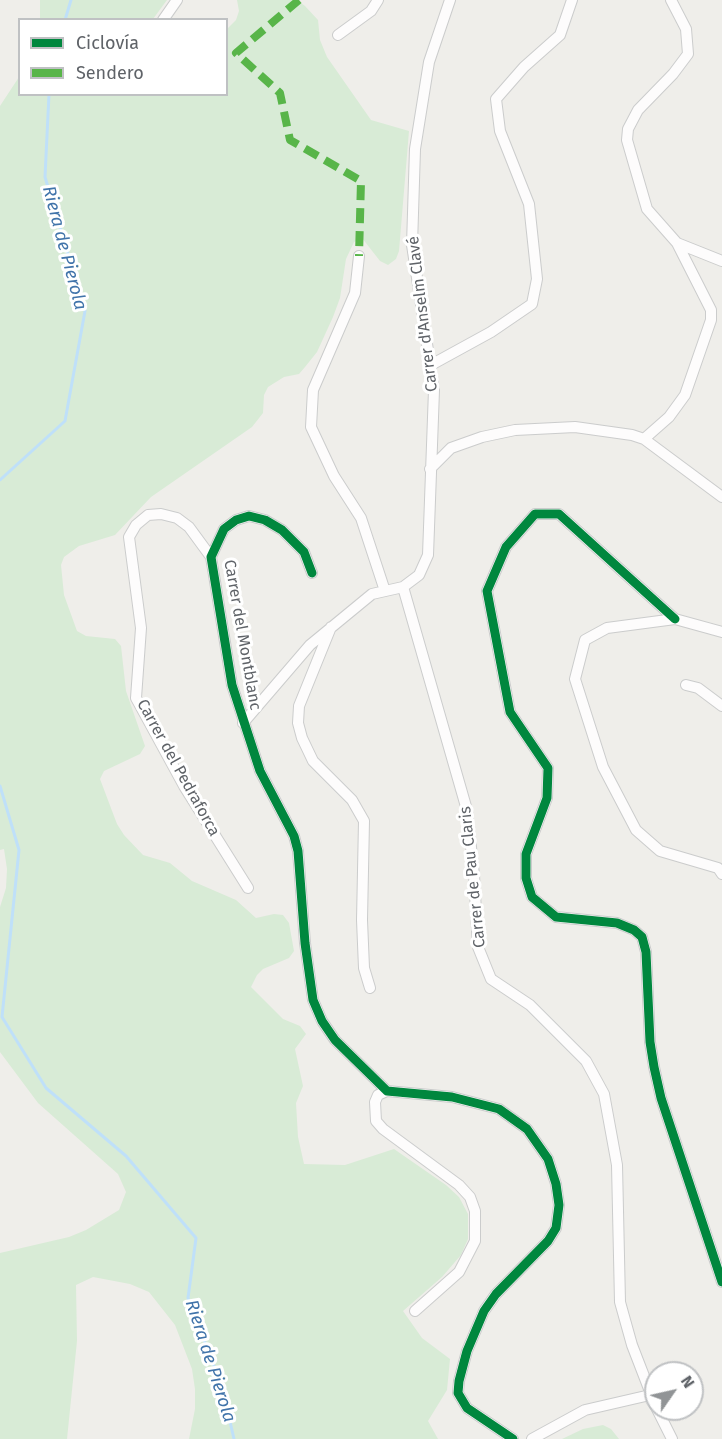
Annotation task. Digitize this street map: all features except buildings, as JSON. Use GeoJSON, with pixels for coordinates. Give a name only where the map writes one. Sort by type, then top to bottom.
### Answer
{"type":"FeatureCollection","features":[{"type":"Feature","properties":{"kind":"street"},"geometry":{"type":"LineString","coordinates":[[164,18],[177,0]]}},
{"type":"Feature","properties":{"kind":"street"},"geometry":{"type":"LineString","coordinates":[[338,35],[371,10],[378,0]]}},
{"type":"Feature","properties":{"kind":"street","name":"Carrer d'Anselm Clavé"},"geometry":{"type":"LineString","coordinates":[[403,586],[419,575],[428,555],[434,390],[412,245],[415,149],[429,62],[450,0]]}},
{"type":"Feature","properties":{"kind":"street"},"geometry":{"type":"LineString","coordinates":[[429,366],[491,332],[532,304],[537,279],[529,204],[500,131],[496,99],[524,67],[560,35],[572,0]]}},
{"type":"Feature","properties":{"kind":"street"},"geometry":{"type":"LineString","coordinates":[[644,439],[669,417],[685,395],[711,320],[711,310],[677,243],[647,209],[636,178],[627,140],[628,129],[638,110],[673,74],[688,54],[686,29],[671,0]]}},
{"type":"Feature","properties":{"kind":"street"},"geometry":{"type":"LineString","coordinates":[[677,243],[722,261]]}},
{"type":"Feature","properties":{"kind":"street"},"geometry":{"type":"LineString","coordinates":[[359,256],[355,293],[313,390],[311,427],[334,476],[361,518],[385,591]]}},
{"type":"Feature","properties":{"kind":"street"},"geometry":{"type":"LineString","coordinates":[[711,310],[722,306]]}},
{"type":"Feature","properties":{"kind":"street"},"geometry":{"type":"LineString","coordinates":[[430,469],[451,448],[482,437],[515,430],[575,427],[632,435],[644,439],[722,497]]}},
{"type":"Feature","properties":{"kind":"street","name":"Carrer del Pedraforca"},"geometry":{"type":"LineString","coordinates":[[211,557],[189,526],[177,518],[161,514],[148,515],[136,525],[129,537],[141,628],[136,698],[184,786],[248,888]]}},
{"type":"Feature","properties":{"kind":"street"},"geometry":{"type":"LineString","coordinates":[[675,619],[559,514],[535,514],[506,547],[487,591],[510,712],[548,768],[547,798],[526,854],[526,878],[532,897],[556,917],[617,923],[634,930],[642,937],[648,983],[650,1042],[657,1077],[722,1282]]}},
{"type":"Feature","properties":{"kind":"street","name":"Carrer del Montblanc"},"geometry":{"type":"LineString","coordinates":[[312,573],[304,552],[296,543],[265,520],[249,516],[236,520],[224,530],[211,557],[232,685],[243,723],[260,771],[294,836],[313,1000],[322,1021],[335,1040],[387,1091]]}},
{"type":"Feature","properties":{"kind":"street"},"geometry":{"type":"LineString","coordinates":[[243,723],[310,645],[333,624],[372,594],[403,586]]}},
{"type":"Feature","properties":{"kind":"street","name":"Carrer de Pau Claris"},"geometry":{"type":"LineString","coordinates":[[403,586],[467,810],[478,947],[490,979],[530,1005],[586,1061],[604,1094],[617,1165],[620,1302],[625,1324],[644,1378]]}},
{"type":"Feature","properties":{"kind":"street"},"geometry":{"type":"LineString","coordinates":[[722,632],[675,619],[608,628],[585,640],[575,679],[603,767],[636,830],[660,850],[718,868],[722,874]]}},
{"type":"Feature","properties":{"kind":"street"},"geometry":{"type":"LineString","coordinates":[[333,624],[321,658],[299,706],[298,723],[307,750],[313,760],[352,801],[364,822],[362,920],[364,968],[370,988]]}},
{"type":"Feature","properties":{"kind":"street"},"geometry":{"type":"LineString","coordinates":[[686,685],[698,688],[722,706]]}},
{"type":"Feature","properties":{"kind":"street"},"geometry":{"type":"LineString","coordinates":[[415,1311],[459,1272],[475,1241],[475,1211],[470,1197],[459,1185],[383,1129],[376,1120],[375,1102],[378,1095],[387,1091],[452,1097],[499,1109],[526,1129],[548,1159],[556,1184],[559,1205],[556,1228],[548,1241],[496,1294],[484,1311],[467,1351],[459,1381],[458,1393],[466,1408],[513,1439]]}},
{"type":"Feature","properties":{"kind":"street"},"geometry":{"type":"LineString","coordinates":[[532,1439],[585,1410],[644,1396]]}},
{"type":"Feature","properties":{"kind":"street","name":"Carrer de Pau Claris"},"geometry":{"type":"LineString","coordinates":[[663,1421],[672,1439]]}},
{"type":"Feature","properties":{"kind":"green space"},"geometry":{"type":"Polygon","coordinates":[[[40,0],[167,0],[154,18],[40,18],[40,0]]]}},
{"type":"Feature","properties":{"kind":"green space"},"geometry":{"type":"Polygon","coordinates":[[[237,0],[297,0],[318,20],[320,40],[327,57],[371,120],[409,131],[399,251],[396,259],[388,265],[380,261],[362,238],[354,242],[346,259],[340,298],[333,317],[317,352],[305,367],[299,374],[284,377],[268,387],[264,395],[263,413],[252,427],[151,497],[115,535],[79,546],[64,557],[61,565],[64,595],[77,631],[86,636],[115,639],[121,646],[126,691],[145,746],[140,754],[104,771],[100,779],[117,824],[124,835],[143,855],[170,863],[192,881],[236,900],[256,918],[274,914],[283,915],[289,923],[294,951],[289,958],[263,969],[251,987],[283,1019],[300,1026],[306,1034],[295,1049],[303,1086],[296,1103],[298,1137],[304,1164],[345,1165],[394,1149],[446,1185],[459,1197],[468,1214],[468,1239],[461,1255],[442,1277],[403,1311],[422,1338],[450,1359],[447,1390],[428,1421],[438,1439],[189,1439],[195,1409],[195,1389],[192,1369],[175,1325],[149,1292],[130,1284],[93,1277],[76,1285],[77,1341],[67,1439],[0,1439],[0,1253],[69,1237],[86,1230],[119,1210],[126,1192],[118,1174],[38,1103],[0,1052],[0,907],[6,888],[7,869],[4,849],[0,850],[0,106],[18,79],[18,96],[228,96],[228,28],[236,20],[239,11],[237,0]]]}},
{"type":"Feature","properties":{"kind":"green space"},"geometry":{"type":"Polygon","coordinates":[[[603,1425],[611,1429],[619,1439],[562,1439],[583,1429],[603,1425]]]}},
{"type":"Feature","properties":{"kind":"waterway","name":"Riera de Pierola"},"geometry":{"type":"LineString","coordinates":[[66,18],[71,0]]}},
{"type":"Feature","properties":{"kind":"waterway","name":"Riera de Pierola"},"geometry":{"type":"LineString","coordinates":[[0,480],[65,421],[85,311],[45,177],[49,96]]}},
{"type":"Feature","properties":{"kind":"waterway","name":"Riera de Pierola"},"geometry":{"type":"LineString","coordinates":[[0,786],[19,850],[2,1017],[46,1088],[126,1156],[196,1238],[188,1298],[222,1387],[234,1439]]}},
{"type":"Feature","properties":{"kind":"marked path"},"geometry":{"type":"LineString","coordinates":[[299,0],[236,53],[280,93],[290,140],[361,181],[359,256]]}},
{"type":"Feature","properties":{"kind":"cycle path"},"geometry":{"type":"LineString","coordinates":[[675,619],[559,514],[535,514],[506,547],[487,591],[510,712],[548,768],[547,798],[526,854],[526,878],[532,897],[556,917],[617,923],[634,930],[642,937],[646,952],[650,1042],[661,1098],[722,1282]]}},
{"type":"Feature","properties":{"kind":"cycle path"},"geometry":{"type":"LineString","coordinates":[[312,573],[304,552],[282,530],[265,520],[249,516],[236,520],[224,529],[211,557],[232,685],[260,771],[294,836],[298,851],[305,943],[313,1000],[322,1021],[335,1040],[387,1091],[452,1097],[499,1109],[527,1129],[548,1159],[556,1184],[559,1205],[556,1228],[548,1241],[496,1294],[484,1311],[467,1351],[459,1381],[458,1393],[467,1408],[513,1439]]}}]}
